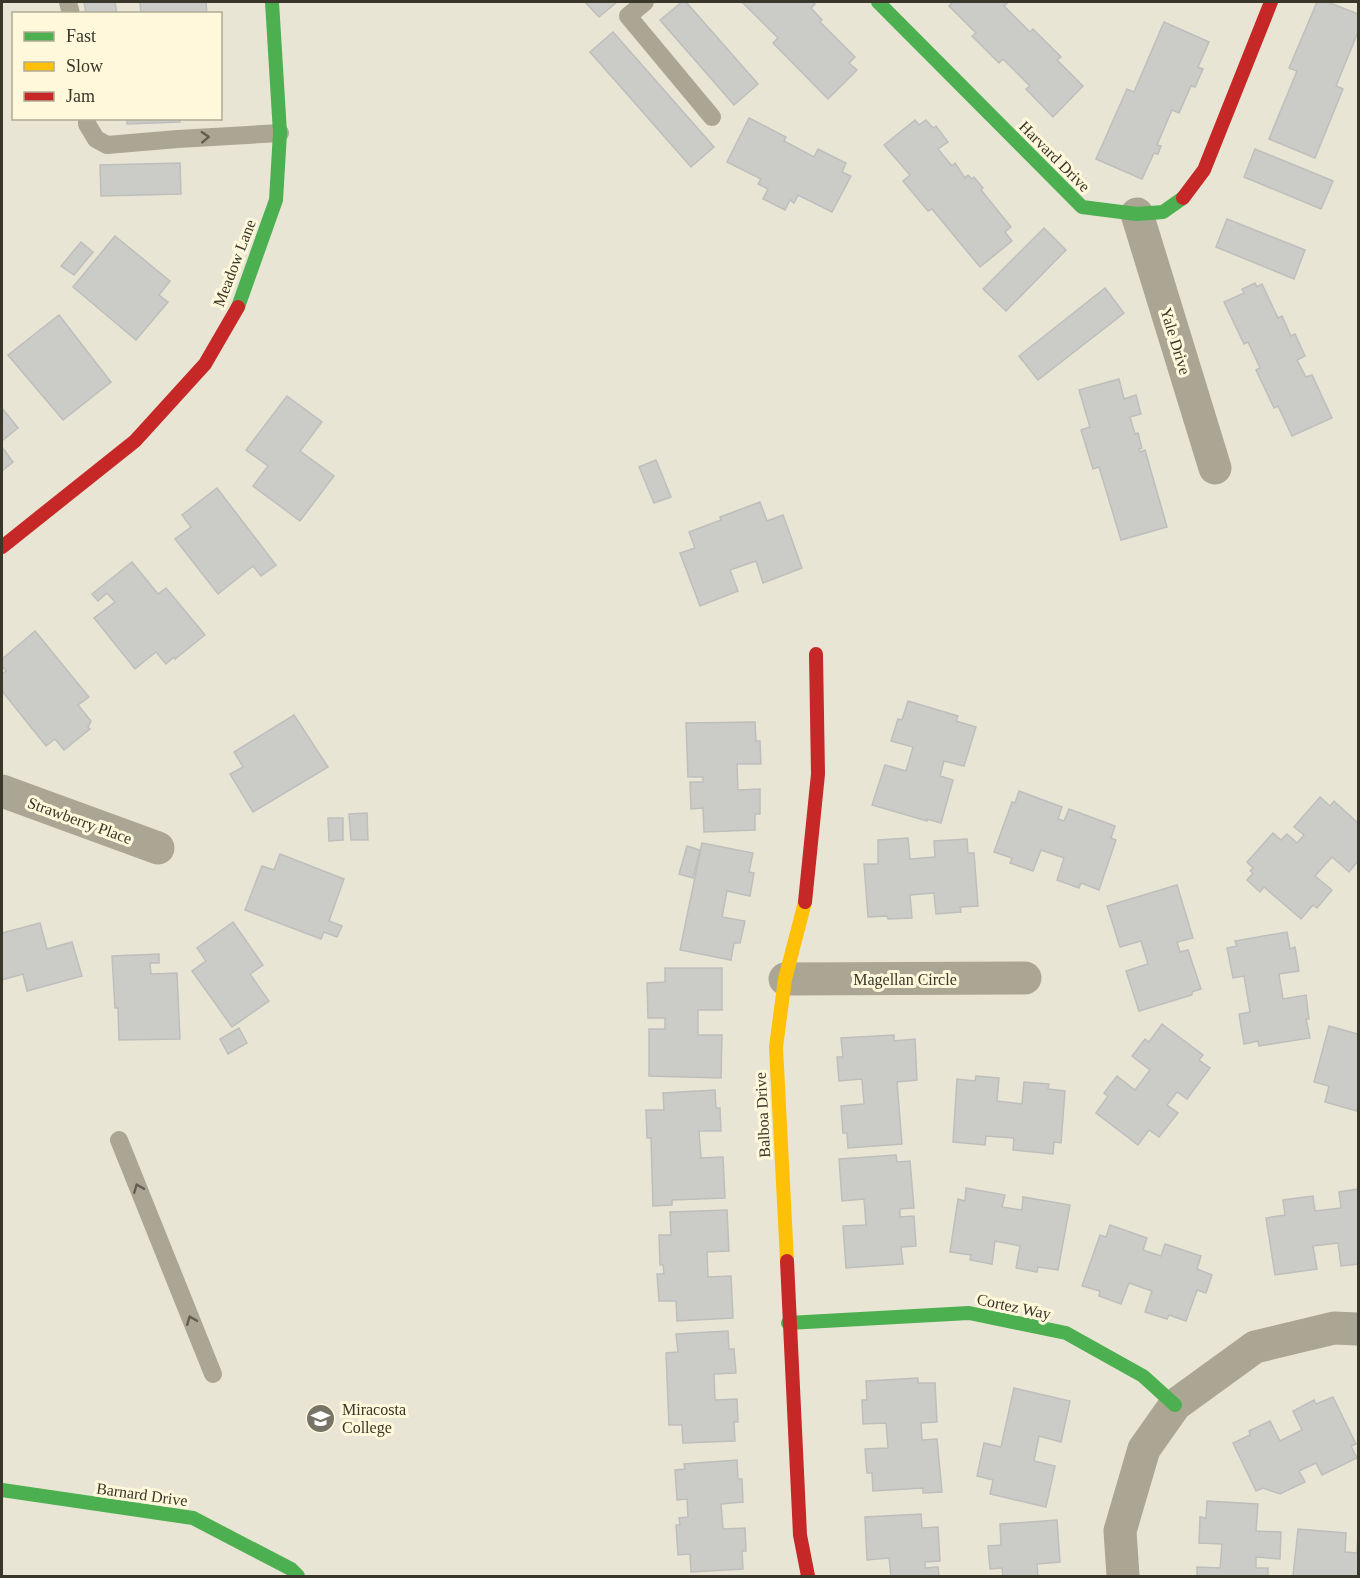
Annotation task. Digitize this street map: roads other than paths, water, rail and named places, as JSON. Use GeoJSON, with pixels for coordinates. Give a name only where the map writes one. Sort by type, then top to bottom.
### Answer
{"type":"FeatureCollection","features":[{"type":"Feature","properties":{"kind":"street","name":"Meadow Lane"},"geometry":{"type":"LineString","coordinates":[[2,547],[135,441],[205,364],[238,305],[276,200],[280,133],[272,2]]}},
{"type":"Feature","properties":{"kind":"street","name":"Harvard Drive"},"geometry":{"type":"LineString","coordinates":[[878,2],[1082,207],[1137,214],[1163,212],[1187,195],[1204,170],[1271,2]]}},
{"type":"Feature","properties":{"kind":"street","name":"Yale Drive"},"geometry":{"type":"LineString","coordinates":[[1137,214],[1215,468]]}},
{"type":"Feature","properties":{"kind":"street","name":"Balboa Drive"},"geometry":{"type":"LineString","coordinates":[[808,1576],[801,1534],[788,1323],[776,1047],[785,979],[804,910],[818,774],[816,654]]}},
{"type":"Feature","properties":{"kind":"street","name":"Strawberry Place"},"geometry":{"type":"LineString","coordinates":[[2,791],[158,848]]}},
{"type":"Feature","properties":{"kind":"street","name":"Magellan Circle"},"geometry":{"type":"LineString","coordinates":[[785,979],[1025,978]]}},
{"type":"Feature","properties":{"kind":"street","name":"Cortez Way"},"geometry":{"type":"LineString","coordinates":[[788,1323],[969,1313],[1066,1333],[1143,1376],[1175,1405]]}},
{"type":"Feature","properties":{"kind":"street"},"geometry":{"type":"LineString","coordinates":[[1123,1576],[1120,1532],[1144,1449],[1175,1405],[1255,1347],[1334,1328],[1359,1329]]}},
{"type":"Feature","properties":{"kind":"street","name":"Barnard Drive"},"geometry":{"type":"LineString","coordinates":[[2,1490],[193,1518],[291,1569],[298,1576]]}},
{"type":"Feature","properties":{"kind":"lane"},"geometry":{"type":"LineString","coordinates":[[645,2],[628,16],[712,117]]}},
{"type":"Feature","properties":{"kind":"lane"},"geometry":{"type":"LineString","coordinates":[[88,120],[96,139],[107,145],[280,133]]}},
{"type":"Feature","properties":{"kind":"lane"},"geometry":{"type":"LineString","coordinates":[[119,1140],[213,1374]]}},
{"type":"Feature","properties":{"kind":"place","name":"Miracosta College"},"geometry":{"type":"Point","coordinates":[321,1418]}}]}
